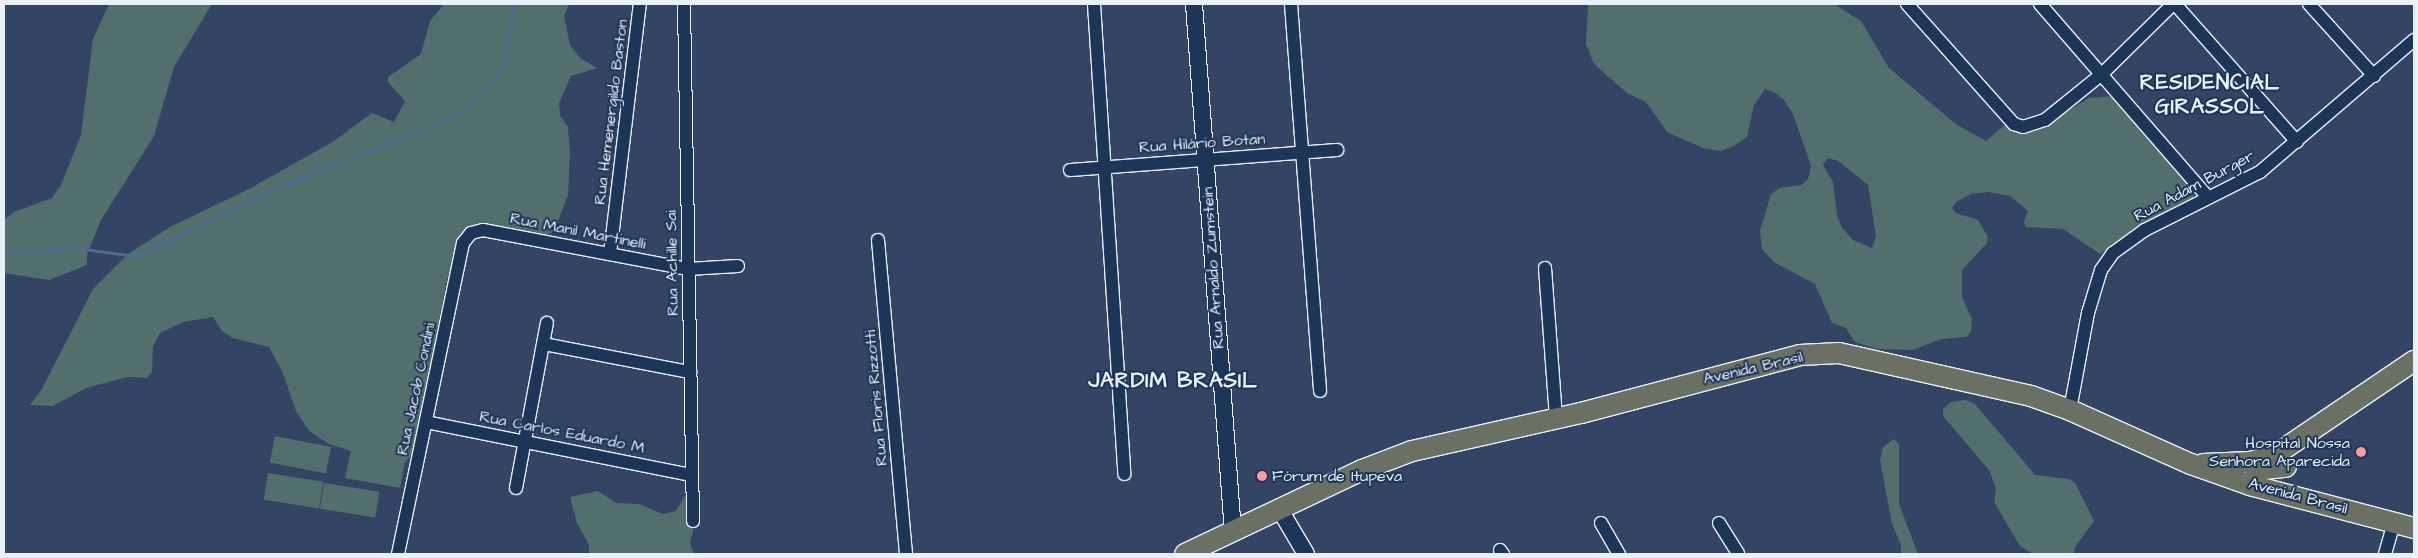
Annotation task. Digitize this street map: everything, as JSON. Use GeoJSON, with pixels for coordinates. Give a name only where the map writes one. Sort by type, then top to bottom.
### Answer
{"type":"FeatureCollection","features":[{"type":"Feature","properties":{"kind":"main road","name":"Avenida Brasil"},"geometry":{"type":"LineString","coordinates":[[1185,554],[1362,470],[1412,451],[1556,418],[1800,355],[1839,353],[1951,376],[2031,396],[2070,410],[2191,464],[2250,485],[2306,498],[2414,528]]}},
{"type":"Feature","properties":{"kind":"main road"},"geometry":{"type":"LineString","coordinates":[[2191,464],[2250,462],[2275,455],[2291,446],[2414,361]]}},
{"type":"Feature","properties":{"kind":"main road"},"geometry":{"type":"LineString","coordinates":[[2291,446],[2286,467],[2293,488],[2306,498]]}},
{"type":"Feature","properties":{"kind":"main road"},"geometry":{"type":"LineString","coordinates":[[2191,464],[2243,471],[2286,467]]}},
{"type":"Feature","properties":{"kind":"street","name":"Rua Hemenergildo Baston"},"geometry":{"type":"LineString","coordinates":[[610,254],[640,4]]}},
{"type":"Feature","properties":{"kind":"street","name":"Rua Achille Sai"},"geometry":{"type":"LineString","coordinates":[[684,4],[693,521]]}},
{"type":"Feature","properties":{"kind":"street"},"geometry":{"type":"LineString","coordinates":[[1094,4],[1106,167],[1124,474]]}},
{"type":"Feature","properties":{"kind":"street","name":"Rua Arnaldo Zumstein"},"geometry":{"type":"LineString","coordinates":[[1194,4],[1233,532]]}},
{"type":"Feature","properties":{"kind":"street"},"geometry":{"type":"LineString","coordinates":[[1291,4],[1320,391]]}},
{"type":"Feature","properties":{"kind":"street"},"geometry":{"type":"LineString","coordinates":[[1907,4],[2014,124],[2033,127],[2103,73],[2174,4],[2297,142]]}},
{"type":"Feature","properties":{"kind":"street"},"geometry":{"type":"LineString","coordinates":[[2040,4],[2103,73],[2208,197]]}},
{"type":"Feature","properties":{"kind":"street"},"geometry":{"type":"LineString","coordinates":[[2309,4],[2374,76]]}},
{"type":"Feature","properties":{"kind":"street","name":"Rua Adam Burger"},"geometry":{"type":"LineString","coordinates":[[2070,410],[2088,313],[2100,270],[2127,241],[2208,197],[2260,172],[2414,40]]}},
{"type":"Feature","properties":{"kind":"street","name":"Rua Hilário Botan"},"geometry":{"type":"LineString","coordinates":[[1070,170],[1205,158],[1337,150]]}},
{"type":"Feature","properties":{"kind":"street","name":"Rua Manil Martinelli"},"geometry":{"type":"LineString","coordinates":[[471,233],[483,230],[688,268],[738,266]]}},
{"type":"Feature","properties":{"kind":"street","name":"Rua Jacob Condini"},"geometry":{"type":"LineString","coordinates":[[398,554],[463,243],[471,233]]}},
{"type":"Feature","properties":{"kind":"street","name":"Rua Floris Rizzotti"},"geometry":{"type":"LineString","coordinates":[[878,240],[906,554]]}},
{"type":"Feature","properties":{"kind":"street"},"geometry":{"type":"LineString","coordinates":[[1545,268],[1556,418]]}},
{"type":"Feature","properties":{"kind":"street"},"geometry":{"type":"LineString","coordinates":[[516,488],[547,323]]}},
{"type":"Feature","properties":{"kind":"street"},"geometry":{"type":"LineString","coordinates":[[544,344],[690,372]]}},
{"type":"Feature","properties":{"kind":"street","name":"Rua Carlos Eduardo M"},"geometry":{"type":"LineString","coordinates":[[426,422],[692,475]]}},
{"type":"Feature","properties":{"kind":"street"},"geometry":{"type":"LineString","coordinates":[[1280,510],[1306,554]]}},
{"type":"Feature","properties":{"kind":"street"},"geometry":{"type":"LineString","coordinates":[[2385,554],[2394,522]]}},
{"type":"Feature","properties":{"kind":"street"},"geometry":{"type":"LineString","coordinates":[[1601,523],[1620,554]]}},
{"type":"Feature","properties":{"kind":"street"},"geometry":{"type":"LineString","coordinates":[[1719,523],[1738,554]]}},
{"type":"Feature","properties":{"kind":"green space"},"geometry":{"type":"Polygon","coordinates":[[[109,4],[212,4],[174,67],[154,136],[101,220],[87,254],[87,265],[49,280],[4,273],[4,220],[14,212],[52,198],[61,185],[81,135],[93,39],[109,4]]]}},
{"type":"Feature","properties":{"kind":"green space"},"geometry":{"type":"Polygon","coordinates":[[[444,4],[569,4],[564,16],[570,45],[580,58],[597,68],[571,76],[559,103],[560,115],[568,127],[570,153],[568,195],[554,231],[545,236],[477,227],[461,238],[447,279],[414,453],[405,462],[400,488],[345,478],[351,451],[329,444],[309,431],[296,411],[282,371],[269,347],[233,338],[222,331],[213,317],[183,322],[160,333],[153,347],[152,372],[147,378],[127,377],[86,388],[53,406],[30,405],[42,389],[93,289],[128,254],[170,227],[251,188],[334,141],[372,113],[394,122],[405,101],[388,82],[388,77],[421,54],[430,21],[444,4]]]}},
{"type":"Feature","properties":{"kind":"green space"},"geometry":{"type":"Polygon","coordinates":[[[1588,4],[1834,4],[1861,21],[1889,68],[1957,125],[1986,141],[2006,124],[2017,132],[2033,132],[2089,98],[2112,96],[2194,185],[2193,202],[2138,229],[2100,254],[2063,229],[2026,227],[2024,222],[2028,211],[2010,196],[1988,192],[1971,194],[1956,202],[1952,208],[1956,213],[1978,220],[1988,237],[1987,243],[1962,270],[1962,297],[1972,319],[1971,332],[1966,337],[1941,339],[1913,350],[1877,349],[1855,342],[1846,328],[1832,323],[1815,284],[1774,262],[1762,249],[1760,231],[1771,194],[1780,188],[1802,185],[1808,179],[1811,166],[1793,114],[1784,100],[1774,92],[1765,89],[1754,105],[1747,137],[1734,146],[1720,151],[1703,148],[1667,132],[1646,102],[1627,93],[1594,64],[1586,44],[1588,4]],[[1828,158],[1823,165],[1833,182],[1837,215],[1842,228],[1853,240],[1872,248],[1876,236],[1868,185],[1838,161],[1828,158]]]}},
{"type":"Feature","properties":{"kind":"green space"},"geometry":{"type":"Polygon","coordinates":[[[1966,400],[1975,404],[2035,475],[2069,479],[2075,483],[2094,521],[2075,547],[2074,554],[2033,554],[2020,546],[1994,502],[1996,488],[1989,470],[1943,416],[1943,409],[1951,402],[1966,400]]]}},
{"type":"Feature","properties":{"kind":"green space"},"geometry":{"type":"Polygon","coordinates":[[[275,436],[331,447],[326,473],[270,463],[275,436]]]}},
{"type":"Feature","properties":{"kind":"green space"},"geometry":{"type":"Polygon","coordinates":[[[1894,439],[1899,445],[1899,504],[1918,554],[1901,554],[1901,545],[1892,524],[1880,460],[1883,447],[1894,439]]]}},
{"type":"Feature","properties":{"kind":"green space"},"geometry":{"type":"Polygon","coordinates":[[[268,473],[323,482],[319,508],[264,500],[268,473]]]}},
{"type":"Feature","properties":{"kind":"green space"},"geometry":{"type":"Polygon","coordinates":[[[324,483],[379,492],[375,517],[320,509],[324,483]]]}},
{"type":"Feature","properties":{"kind":"green space"},"geometry":{"type":"Polygon","coordinates":[[[598,491],[616,503],[639,504],[663,514],[676,511],[685,496],[690,496],[694,528],[690,543],[694,554],[589,554],[589,545],[577,523],[570,497],[598,491]]]}},
{"type":"Feature","properties":{"kind":"waterway"},"geometry":{"type":"LineString","coordinates":[[4,252],[75,248],[136,256],[272,190],[463,113],[503,68],[514,4]]}},
{"type":"Feature","properties":{"kind":"place","name":"Hospital Nossa Senhora Aparecida"},"geometry":{"type":"Point","coordinates":[2361,452]}},
{"type":"Feature","properties":{"kind":"place","name":"Fórum de Itupeva"},"geometry":{"type":"Point","coordinates":[1262,476]}},
{"type":"Feature","properties":{"kind":"district","name":"RESIDENCIAL GIRASSOL"},"geometry":{"type":"Point","coordinates":[2210,95]}},
{"type":"Feature","properties":{"kind":"district","name":"JARDIM BRASIL"},"geometry":{"type":"Point","coordinates":[1173,381]}}]}
